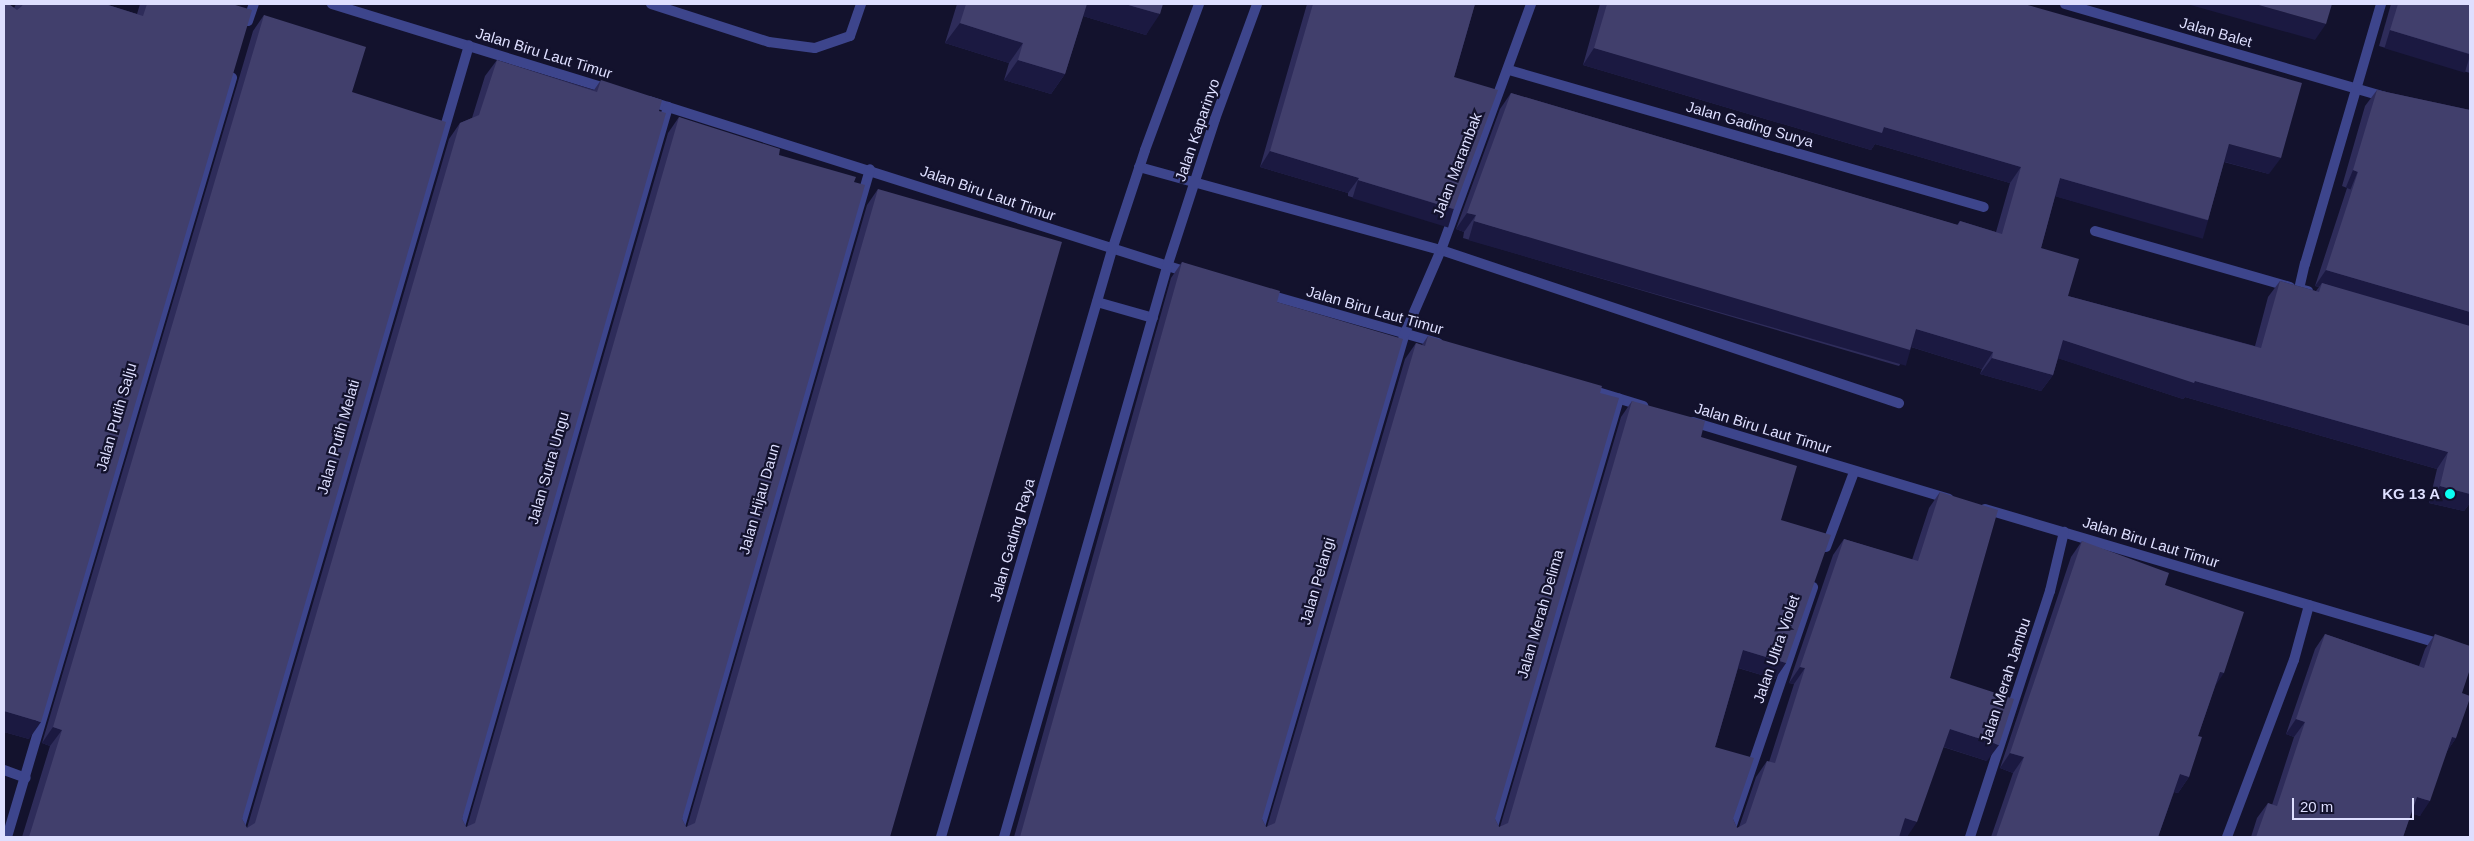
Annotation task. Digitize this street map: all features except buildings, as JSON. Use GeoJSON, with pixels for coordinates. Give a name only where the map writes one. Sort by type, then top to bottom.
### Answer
{"type":"FeatureCollection","features":[{"type":"Feature","properties":{"kind":"street"},"geometry":{"type":"LineString","coordinates":[[245,32],[254,4]]}},
{"type":"Feature","properties":{"kind":"street","name":"Jalan Biru Laut Timur"},"geometry":{"type":"LineString","coordinates":[[332,4],[621,92]]}},
{"type":"Feature","properties":{"kind":"street"},"geometry":{"type":"LineString","coordinates":[[651,4],[769,42],[815,48],[850,36],[861,4]]}},
{"type":"Feature","properties":{"kind":"street","name":"Jalan Gading Raya"},"geometry":{"type":"LineString","coordinates":[[941,837],[1118,230],[1144,150],[1199,4]]}},
{"type":"Feature","properties":{"kind":"street","name":"Jalan Kaparinyo"},"geometry":{"type":"LineString","coordinates":[[1167,267],[1257,4]]}},
{"type":"Feature","properties":{"kind":"street","name":"Jalan Marambak"},"geometry":{"type":"LineString","coordinates":[[1405,333],[1441,250],[1509,70],[1531,4]]}},
{"type":"Feature","properties":{"kind":"street","name":"Jalan Balet"},"geometry":{"type":"LineString","coordinates":[[2065,4],[2395,100]]}},
{"type":"Feature","properties":{"kind":"street"},"geometry":{"type":"LineString","coordinates":[[2299,289],[2381,4]]}},
{"type":"Feature","properties":{"kind":"street","name":"Jalan Putih Melati"},"geometry":{"type":"LineString","coordinates":[[237,837],[469,45]]}},
{"type":"Feature","properties":{"kind":"street","name":"Jalan Gading Surya"},"geometry":{"type":"LineString","coordinates":[[1509,70],[1984,207]]}},
{"type":"Feature","properties":{"kind":"street","name":"Jalan Putih Salju"},"geometry":{"type":"LineString","coordinates":[[6,837],[26,778],[234,71]]}},
{"type":"Feature","properties":{"kind":"street","name":"Jalan Biru Laut Timur"},"geometry":{"type":"LineString","coordinates":[[640,98],[870,169],[1111,254],[1205,277]]}},
{"type":"Feature","properties":{"kind":"street","name":"Jalan Sutra Ungu"},"geometry":{"type":"LineString","coordinates":[[457,837],[668,107]]}},
{"type":"Feature","properties":{"kind":"street","name":"Jalan Hijau Daun"},"geometry":{"type":"LineString","coordinates":[[677,837],[870,169]]}},
{"type":"Feature","properties":{"kind":"street"},"geometry":{"type":"LineString","coordinates":[[1138,171],[1194,184],[1441,250],[1899,403]]}},
{"type":"Feature","properties":{"kind":"street"},"geometry":{"type":"LineString","coordinates":[[2095,231],[2316,293]]}},
{"type":"Feature","properties":{"kind":"street"},"geometry":{"type":"LineString","coordinates":[[1004,837],[1167,267]]}},
{"type":"Feature","properties":{"kind":"street","name":"Jalan Biru Laut Timur"},"geometry":{"type":"LineString","coordinates":[[1253,291],[1452,347]]}},
{"type":"Feature","properties":{"kind":"street"},"geometry":{"type":"LineString","coordinates":[[1097,302],[1153,318]]}},
{"type":"Feature","properties":{"kind":"street","name":"Jalan Pelangi"},"geometry":{"type":"LineString","coordinates":[[1257,837],[1405,333]]}},
{"type":"Feature","properties":{"kind":"street"},"geometry":{"type":"LineString","coordinates":[[1573,384],[1657,410]]}},
{"type":"Feature","properties":{"kind":"street","name":"Jalan Merah Delima"},"geometry":{"type":"LineString","coordinates":[[1490,837],[1619,399]]}},
{"type":"Feature","properties":{"kind":"street","name":"Jalan Biru Laut Timur"},"geometry":{"type":"LineString","coordinates":[[1685,419],[1854,472],[1959,502]]}},
{"type":"Feature","properties":{"kind":"street"},"geometry":{"type":"LineString","coordinates":[[1823,557],[1854,472]]}},
{"type":"Feature","properties":{"kind":"street","name":"Jalan Biru Laut Timur"},"geometry":{"type":"LineString","coordinates":[[1978,507],[2451,647]]}},
{"type":"Feature","properties":{"kind":"street","name":"Jalan Merah Jambu"},"geometry":{"type":"LineString","coordinates":[[1970,837],[2050,591],[2064,532]]}},
{"type":"Feature","properties":{"kind":"street","name":"Jalan Ultra Violet"},"geometry":{"type":"LineString","coordinates":[[1728,837],[1816,575]]}},
{"type":"Feature","properties":{"kind":"street"},"geometry":{"type":"LineString","coordinates":[[2227,837],[2294,660],[2309,605]]}},
{"type":"Feature","properties":{"kind":"street"},"geometry":{"type":"LineString","coordinates":[[4,770],[26,778]]}},
{"type":"Feature","properties":{"kind":"place","name":"KG 13 A"},"geometry":{"type":"Point","coordinates":[2450,494]}}]}
